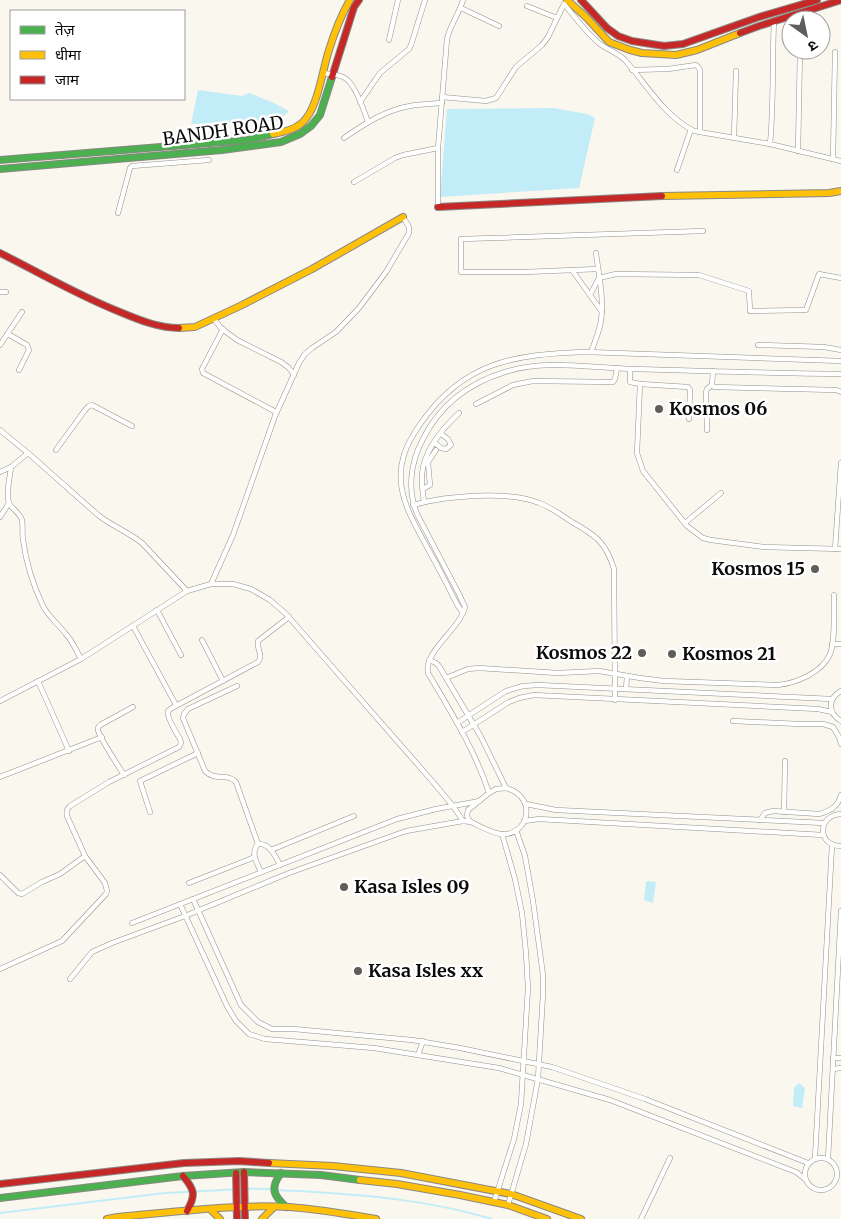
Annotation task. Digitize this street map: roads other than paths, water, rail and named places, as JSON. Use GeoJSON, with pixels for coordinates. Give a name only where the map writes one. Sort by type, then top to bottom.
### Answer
{"type":"FeatureCollection","features":[{"type":"Feature","properties":{"kind":"street","name":"BANDH ROAD"},"geometry":{"type":"LineString","coordinates":[[0,160],[247,140],[290,130],[302,123],[313,108],[329,49],[350,0]]}},
{"type":"Feature","properties":{"kind":"street","name":"BANDH ROAD"},"geometry":{"type":"LineString","coordinates":[[0,169],[222,150],[281,142],[300,134],[311,126],[320,115],[354,7],[359,0]]}},
{"type":"Feature","properties":{"kind":"street"},"geometry":{"type":"LineString","coordinates":[[388,40],[398,0]]}},
{"type":"Feature","properties":{"kind":"street"},"geometry":{"type":"LineString","coordinates":[[360,102],[380,73],[411,45],[425,0]]}},
{"type":"Feature","properties":{"kind":"street"},"geometry":{"type":"LineString","coordinates":[[463,0],[461,8],[448,32],[447,39],[438,148],[438,207],[638,197],[829,193],[841,191]]}},
{"type":"Feature","properties":{"kind":"street"},"geometry":{"type":"LineString","coordinates":[[581,0],[602,23],[618,36],[632,41],[664,46],[683,44],[816,0]]}},
{"type":"Feature","properties":{"kind":"street"},"geometry":{"type":"LineString","coordinates":[[565,1],[586,17],[609,42],[630,50],[676,55],[697,50],[774,21],[841,0]]}},
{"type":"Feature","properties":{"kind":"street"},"geometry":{"type":"LineString","coordinates":[[344,138],[368,122],[409,106],[442,100],[486,101],[496,98],[516,67],[548,37],[565,1]]}},
{"type":"Feature","properties":{"kind":"street"},"geometry":{"type":"LineString","coordinates":[[565,1],[594,39],[622,58],[655,98],[678,122],[700,132],[770,144],[841,161]]}},
{"type":"Feature","properties":{"kind":"street"},"geometry":{"type":"LineString","coordinates":[[528,6],[557,18]]}},
{"type":"Feature","properties":{"kind":"street"},"geometry":{"type":"LineString","coordinates":[[461,8],[499,26]]}},
{"type":"Feature","properties":{"kind":"street"},"geometry":{"type":"LineString","coordinates":[[770,144],[774,21]]}},
{"type":"Feature","properties":{"kind":"street"},"geometry":{"type":"LineString","coordinates":[[833,159],[835,52]]}},
{"type":"Feature","properties":{"kind":"street"},"geometry":{"type":"LineString","coordinates":[[798,151],[800,60]]}},
{"type":"Feature","properties":{"kind":"street"},"geometry":{"type":"LineString","coordinates":[[632,70],[698,66],[700,70],[700,132]]}},
{"type":"Feature","properties":{"kind":"street"},"geometry":{"type":"LineString","coordinates":[[734,138],[736,71]]}},
{"type":"Feature","properties":{"kind":"street"},"geometry":{"type":"LineString","coordinates":[[323,73],[344,77],[348,80],[368,122]]}},
{"type":"Feature","properties":{"kind":"street"},"geometry":{"type":"LineString","coordinates":[[677,170],[691,129]]}},
{"type":"Feature","properties":{"kind":"street"},"geometry":{"type":"LineString","coordinates":[[354,182],[395,158],[438,148]]}},
{"type":"Feature","properties":{"kind":"street"},"geometry":{"type":"LineString","coordinates":[[118,214],[132,166],[209,160]]}},
{"type":"Feature","properties":{"kind":"street"},"geometry":{"type":"LineString","coordinates":[[0,253],[99,304],[160,326],[186,328],[195,327],[214,319],[312,268],[403,217],[409,227],[409,232],[386,272],[348,322],[305,354],[276,412],[233,535],[210,584]]}},
{"type":"Feature","properties":{"kind":"street"},"geometry":{"type":"LineString","coordinates":[[598,269],[461,272],[461,239],[702,231]]}},
{"type":"Feature","properties":{"kind":"street"},"geometry":{"type":"LineString","coordinates":[[591,352],[602,312],[602,297],[596,253]]}},
{"type":"Feature","properties":{"kind":"street"},"geometry":{"type":"LineString","coordinates":[[572,270],[602,312]]}},
{"type":"Feature","properties":{"kind":"street"},"geometry":{"type":"LineString","coordinates":[[590,295],[600,278],[616,274],[700,275],[749,291],[750,311],[806,310],[820,274],[841,278]]}},
{"type":"Feature","properties":{"kind":"street"},"geometry":{"type":"LineString","coordinates":[[0,292],[6,292]]}},
{"type":"Feature","properties":{"kind":"street"},"geometry":{"type":"LineString","coordinates":[[0,345],[22,312]]}},
{"type":"Feature","properties":{"kind":"street"},"geometry":{"type":"LineString","coordinates":[[214,319],[242,344],[282,362],[294,375]]}},
{"type":"Feature","properties":{"kind":"street"},"geometry":{"type":"LineString","coordinates":[[223,329],[202,369],[203,373],[276,412]]}},
{"type":"Feature","properties":{"kind":"street"},"geometry":{"type":"LineString","coordinates":[[8,334],[26,345],[29,350],[19,370]]}},
{"type":"Feature","properties":{"kind":"street"},"geometry":{"type":"LineString","coordinates":[[758,345],[824,347],[841,350]]}},
{"type":"Feature","properties":{"kind":"street"},"geometry":{"type":"LineString","coordinates":[[464,613],[447,586],[409,513],[405,502],[401,477],[401,464],[412,434],[430,410],[447,392],[463,380],[483,368],[505,360],[557,353],[591,352],[841,362]]}},
{"type":"Feature","properties":{"kind":"street"},"geometry":{"type":"LineString","coordinates":[[527,367],[529,356]]}},
{"type":"Feature","properties":{"kind":"street"},"geometry":{"type":"LineString","coordinates":[[489,793],[467,739],[428,673],[427,668],[429,660],[464,613],[464,605],[459,594],[413,505],[411,490],[413,466],[417,450],[425,434],[439,416],[464,391],[483,380],[507,371],[527,367],[587,365],[630,369],[841,374]]}},
{"type":"Feature","properties":{"kind":"street"},"geometry":{"type":"LineString","coordinates":[[476,404],[513,385],[533,381],[613,382],[617,368]]}},
{"type":"Feature","properties":{"kind":"street"},"geometry":{"type":"LineString","coordinates":[[630,369],[630,382],[688,387],[690,390],[689,419]]}},
{"type":"Feature","properties":{"kind":"street"},"geometry":{"type":"LineString","coordinates":[[712,371],[712,385]]}},
{"type":"Feature","properties":{"kind":"street"},"geometry":{"type":"LineString","coordinates":[[640,384],[637,430],[638,460],[643,471],[684,523],[696,533],[710,540],[764,547],[841,549]]}},
{"type":"Feature","properties":{"kind":"street"},"geometry":{"type":"LineString","coordinates":[[712,385],[714,387],[836,390],[841,392]]}},
{"type":"Feature","properties":{"kind":"street"},"geometry":{"type":"LineString","coordinates":[[707,430],[706,392],[712,385]]}},
{"type":"Feature","properties":{"kind":"street"},"geometry":{"type":"LineString","coordinates":[[56,450],[88,406],[94,406],[132,426]]}},
{"type":"Feature","properties":{"kind":"street"},"geometry":{"type":"LineString","coordinates":[[424,502],[422,476],[425,459],[434,443],[459,413]]}},
{"type":"Feature","properties":{"kind":"street"},"geometry":{"type":"LineString","coordinates":[[0,430],[98,516],[142,543],[187,591]]}},
{"type":"Feature","properties":{"kind":"street"},"geometry":{"type":"LineString","coordinates":[[434,443],[444,449],[451,445],[448,439],[441,434]]}},
{"type":"Feature","properties":{"kind":"street"},"geometry":{"type":"LineString","coordinates":[[423,489],[430,485],[428,462],[436,450]]}},
{"type":"Feature","properties":{"kind":"street"},"geometry":{"type":"LineString","coordinates":[[0,472],[12,467],[28,453]]}},
{"type":"Feature","properties":{"kind":"street"},"geometry":{"type":"LineString","coordinates":[[835,549],[841,463]]}},
{"type":"Feature","properties":{"kind":"street"},"geometry":{"type":"LineString","coordinates":[[12,467],[8,496],[9,503],[22,520],[23,540],[30,572],[43,605],[68,637],[81,659]]}},
{"type":"Feature","properties":{"kind":"street"},"geometry":{"type":"LineString","coordinates":[[684,523],[721,493]]}},
{"type":"Feature","properties":{"kind":"street"},"geometry":{"type":"LineString","coordinates":[[413,505],[466,496],[520,498],[538,502],[550,508],[600,540],[610,556],[614,569],[614,700]]}},
{"type":"Feature","properties":{"kind":"street"},"geometry":{"type":"LineString","coordinates":[[0,516],[9,503]]}},
{"type":"Feature","properties":{"kind":"street"},"geometry":{"type":"LineString","coordinates":[[0,701],[81,659],[187,591],[210,584],[233,584],[251,589],[270,600],[288,617],[453,806],[463,821]]}},
{"type":"Feature","properties":{"kind":"street"},"geometry":{"type":"LineString","coordinates":[[446,678],[473,668],[558,673],[599,671],[664,681],[790,684],[805,678],[827,660],[832,644],[834,594]]}},
{"type":"Feature","properties":{"kind":"street"},"geometry":{"type":"LineString","coordinates":[[156,610],[181,654]]}},
{"type":"Feature","properties":{"kind":"street"},"geometry":{"type":"LineString","coordinates":[[0,969],[62,941],[106,894],[105,883],[85,856],[67,816],[68,808],[108,782],[179,747],[180,739],[167,713],[176,705],[258,662],[261,656],[257,646],[258,641],[288,617]]}},
{"type":"Feature","properties":{"kind":"street"},"geometry":{"type":"LineString","coordinates":[[133,626],[176,705]]}},
{"type":"Feature","properties":{"kind":"street"},"geometry":{"type":"LineString","coordinates":[[202,640],[223,681]]}},
{"type":"Feature","properties":{"kind":"street"},"geometry":{"type":"LineString","coordinates":[[832,644],[841,644]]}},
{"type":"Feature","properties":{"kind":"street"},"geometry":{"type":"LineString","coordinates":[[429,660],[436,662],[474,724],[506,788]]}},
{"type":"Feature","properties":{"kind":"street"},"geometry":{"type":"LineString","coordinates":[[626,690],[627,676]]}},
{"type":"Feature","properties":{"kind":"street"},"geometry":{"type":"LineString","coordinates":[[38,681],[68,750]]}},
{"type":"Feature","properties":{"kind":"street"},"geometry":{"type":"LineString","coordinates":[[457,723],[506,692],[523,686],[538,685],[832,699]]}},
{"type":"Feature","properties":{"kind":"street"},"geometry":{"type":"LineString","coordinates":[[237,686],[188,709],[184,714],[184,718],[205,771],[211,776],[228,777],[236,782],[258,844]]}},
{"type":"Feature","properties":{"kind":"street"},"geometry":{"type":"LineString","coordinates":[[841,691],[832,699],[831,705],[835,717],[841,721]]}},
{"type":"Feature","properties":{"kind":"street"},"geometry":{"type":"LineString","coordinates":[[462,732],[509,702],[534,695],[818,709],[832,712]]}},
{"type":"Feature","properties":{"kind":"street"},"geometry":{"type":"LineString","coordinates":[[124,775],[98,732],[98,726],[133,707]]}},
{"type":"Feature","properties":{"kind":"street"},"geometry":{"type":"LineString","coordinates":[[733,721],[823,724],[833,727],[840,737],[841,744]]}},
{"type":"Feature","properties":{"kind":"street"},"geometry":{"type":"LineString","coordinates":[[0,777],[102,738]]}},
{"type":"Feature","properties":{"kind":"street"},"geometry":{"type":"LineString","coordinates":[[150,812],[140,781],[198,753]]}},
{"type":"Feature","properties":{"kind":"street"},"geometry":{"type":"LineString","coordinates":[[784,812],[785,761]]}},
{"type":"Feature","properties":{"kind":"street"},"geometry":{"type":"LineString","coordinates":[[70,979],[92,952],[112,943],[198,911],[289,873],[406,831],[463,821],[471,822],[502,834],[511,833],[524,821],[527,812],[526,804],[514,790],[506,788],[496,789],[468,810],[468,819],[471,822]]}},
{"type":"Feature","properties":{"kind":"street"},"geometry":{"type":"LineString","coordinates":[[760,820],[768,812],[825,813],[837,805],[841,795]]}},
{"type":"Feature","properties":{"kind":"street"},"geometry":{"type":"LineString","coordinates":[[132,923],[397,818],[480,801]]}},
{"type":"Feature","properties":{"kind":"street"},"geometry":{"type":"LineString","coordinates":[[526,804],[556,810],[824,823]]}},
{"type":"Feature","properties":{"kind":"street"},"geometry":{"type":"LineString","coordinates":[[841,814],[834,814],[828,818],[824,823],[823,829],[823,835],[827,841],[832,845],[841,846]]}},
{"type":"Feature","properties":{"kind":"street"},"geometry":{"type":"LineString","coordinates":[[272,850],[354,816]]}},
{"type":"Feature","properties":{"kind":"street"},"geometry":{"type":"LineString","coordinates":[[524,821],[539,819],[823,835]]}},
{"type":"Feature","properties":{"kind":"street"},"geometry":{"type":"LineString","coordinates":[[508,1205],[526,1144],[538,1079],[543,994],[543,975],[529,874],[516,830]]}},
{"type":"Feature","properties":{"kind":"street"},"geometry":{"type":"LineString","coordinates":[[494,1202],[514,1139],[521,1104],[528,988],[522,913],[502,834]]}},
{"type":"Feature","properties":{"kind":"street"},"geometry":{"type":"LineString","coordinates":[[261,872],[254,851],[258,844],[263,843],[272,850],[280,865]]}},
{"type":"Feature","properties":{"kind":"street"},"geometry":{"type":"LineString","coordinates":[[815,1158],[832,845]]}},
{"type":"Feature","properties":{"kind":"street"},"geometry":{"type":"LineString","coordinates":[[0,875],[18,893],[22,894],[60,874],[85,856]]}},
{"type":"Feature","properties":{"kind":"street"},"geometry":{"type":"LineString","coordinates":[[189,883],[255,857]]}},
{"type":"Feature","properties":{"kind":"street"},"geometry":{"type":"LineString","coordinates":[[193,899],[241,1005],[258,1022],[272,1028],[422,1042],[552,1067],[645,1099],[808,1163]]}},
{"type":"Feature","properties":{"kind":"street"},"geometry":{"type":"LineString","coordinates":[[180,904],[236,1021],[249,1034],[265,1039],[374,1048],[499,1068],[610,1100],[796,1172],[805,1179]]}},
{"type":"Feature","properties":{"kind":"street"},"geometry":{"type":"LineString","coordinates":[[828,1159],[841,911]]}},
{"type":"Feature","properties":{"kind":"street"},"geometry":{"type":"LineString","coordinates":[[418,1055],[422,1042]]}},
{"type":"Feature","properties":{"kind":"street"},"geometry":{"type":"LineString","coordinates":[[833,1058],[841,1058]]}},
{"type":"Feature","properties":{"kind":"street"},"geometry":{"type":"LineString","coordinates":[[833,1069],[841,1068]]}},
{"type":"Feature","properties":{"kind":"street"},"geometry":{"type":"LineString","coordinates":[[822,1157],[828,1159],[836,1168],[836,1181],[826,1189],[813,1189],[805,1179],[806,1166],[815,1158],[822,1157]]}},
{"type":"Feature","properties":{"kind":"street"},"geometry":{"type":"LineString","coordinates":[[641,1219],[670,1158]]}},
{"type":"Feature","properties":{"kind":"street"},"geometry":{"type":"LineString","coordinates":[[0,1184],[184,1164],[239,1161],[333,1166],[401,1173],[511,1194],[580,1219]]}},
{"type":"Feature","properties":{"kind":"street"},"geometry":{"type":"LineString","coordinates":[[236,1172],[241,1207],[245,1219]]}},
{"type":"Feature","properties":{"kind":"street"},"geometry":{"type":"LineString","coordinates":[[0,1198],[183,1176],[236,1172],[281,1173],[321,1175],[388,1183],[460,1195],[508,1205],[547,1219]]}},
{"type":"Feature","properties":{"kind":"street"},"geometry":{"type":"LineString","coordinates":[[237,1219],[241,1207],[244,1172]]}},
{"type":"Feature","properties":{"kind":"street"},"geometry":{"type":"LineString","coordinates":[[281,1173],[274,1183],[274,1192],[277,1199],[286,1207]]}},
{"type":"Feature","properties":{"kind":"street"},"geometry":{"type":"LineString","coordinates":[[183,1176],[191,1186],[194,1194],[187,1210]]}},
{"type":"Feature","properties":{"kind":"street"},"geometry":{"type":"LineString","coordinates":[[107,1219],[187,1210],[241,1207],[304,1208],[376,1219]]}},
{"type":"Feature","properties":{"kind":"street"},"geometry":{"type":"LineString","coordinates":[[262,1219],[274,1207]]}},
{"type":"Feature","properties":{"kind":"street"},"geometry":{"type":"LineString","coordinates":[[210,1209],[220,1219]]}},
{"type":"Feature","properties":{"kind":"water"},"geometry":{"type":"Polygon","coordinates":[[[198,90],[242,96],[249,93],[289,111],[278,121],[191,124],[198,90]]]}},
{"type":"Feature","properties":{"kind":"water"},"geometry":{"type":"Polygon","coordinates":[[[553,108],[587,114],[595,118],[579,188],[440,197],[447,109],[553,108]]]}},
{"type":"Feature","properties":{"kind":"water"},"geometry":{"type":"Polygon","coordinates":[[[646,882],[656,882],[653,903],[644,900],[646,882]]]}},
{"type":"Feature","properties":{"kind":"water"},"geometry":{"type":"Polygon","coordinates":[[[799,1083],[805,1088],[802,1108],[793,1106],[794,1088],[799,1083]]]}},
{"type":"Feature","properties":{"kind":"waterway"},"geometry":{"type":"LineString","coordinates":[[0,1213],[165,1193],[242,1189]]}},
{"type":"Feature","properties":{"kind":"waterway"},"geometry":{"type":"LineString","coordinates":[[247,1189],[397,1199],[445,1207],[492,1219]]}},
{"type":"Feature","properties":{"kind":"place","name":"Kosmos 06"},"geometry":{"type":"Point","coordinates":[659,409]}},
{"type":"Feature","properties":{"kind":"place","name":"Kosmos 15"},"geometry":{"type":"Point","coordinates":[815,569]}},
{"type":"Feature","properties":{"kind":"place","name":"Kosmos 22"},"geometry":{"type":"Point","coordinates":[642,653]}},
{"type":"Feature","properties":{"kind":"place","name":"Kosmos 21"},"geometry":{"type":"Point","coordinates":[672,654]}},
{"type":"Feature","properties":{"kind":"place","name":"Kasa Isles 09"},"geometry":{"type":"Point","coordinates":[344,887]}},
{"type":"Feature","properties":{"kind":"place","name":"Kasa Isles xx"},"geometry":{"type":"Point","coordinates":[358,971]}}]}
